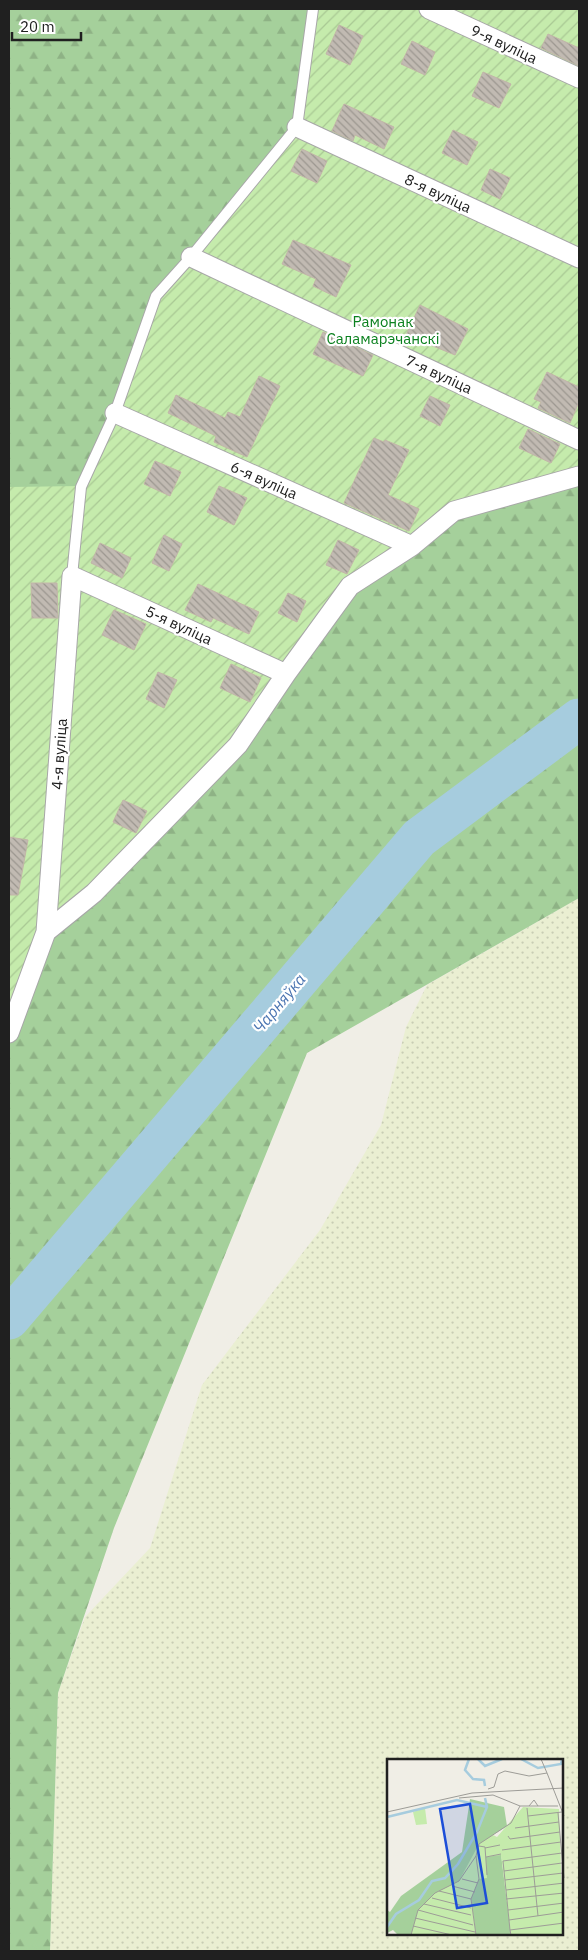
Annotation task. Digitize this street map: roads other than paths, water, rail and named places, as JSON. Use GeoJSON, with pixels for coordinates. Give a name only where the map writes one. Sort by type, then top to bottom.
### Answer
{"type":"FeatureCollection","features":[{"type":"Feature","properties":{"kind":"street","name":"9-я вуліца"},"geometry":{"type":"LineString","coordinates":[[429,9],[579,78]]}},
{"type":"Feature","properties":{"kind":"street","name":"8-я вуліца"},"geometry":{"type":"LineString","coordinates":[[298,127],[579,258]]}},
{"type":"Feature","properties":{"kind":"street","name":"7-я вуліца"},"geometry":{"type":"LineString","coordinates":[[191,257],[579,440]]}},
{"type":"Feature","properties":{"kind":"street","name":"6-я вуліца"},"geometry":{"type":"LineString","coordinates":[[115,413],[412,546]]}},
{"type":"Feature","properties":{"kind":"street"},"geometry":{"type":"LineString","coordinates":[[9,1033],[46,932],[94,893],[238,745],[286,674],[350,586],[412,546],[454,511],[579,476]]}},
{"type":"Feature","properties":{"kind":"street","name":"5-я вуліца"},"geometry":{"type":"LineString","coordinates":[[72,576],[286,674]]}},
{"type":"Feature","properties":{"kind":"street","name":"4-я вуліца"},"geometry":{"type":"LineString","coordinates":[[46,932],[72,576]]}},
{"type":"Feature","properties":{"kind":"lane"},"geometry":{"type":"LineString","coordinates":[[72,576],[81,487],[115,413],[156,296],[191,257],[298,127],[313,9]]}},
{"type":"Feature","properties":{"kind":"waterway","name":"Чарняўка"},"geometry":{"type":"LineString","coordinates":[[9,1319],[419,838],[579,719]]}},
{"type":"Feature","properties":{"kind":"park label","name":"Рамонак Саламарэчанскі"},"geometry":{"type":"Point","coordinates":[383,330]}}]}
